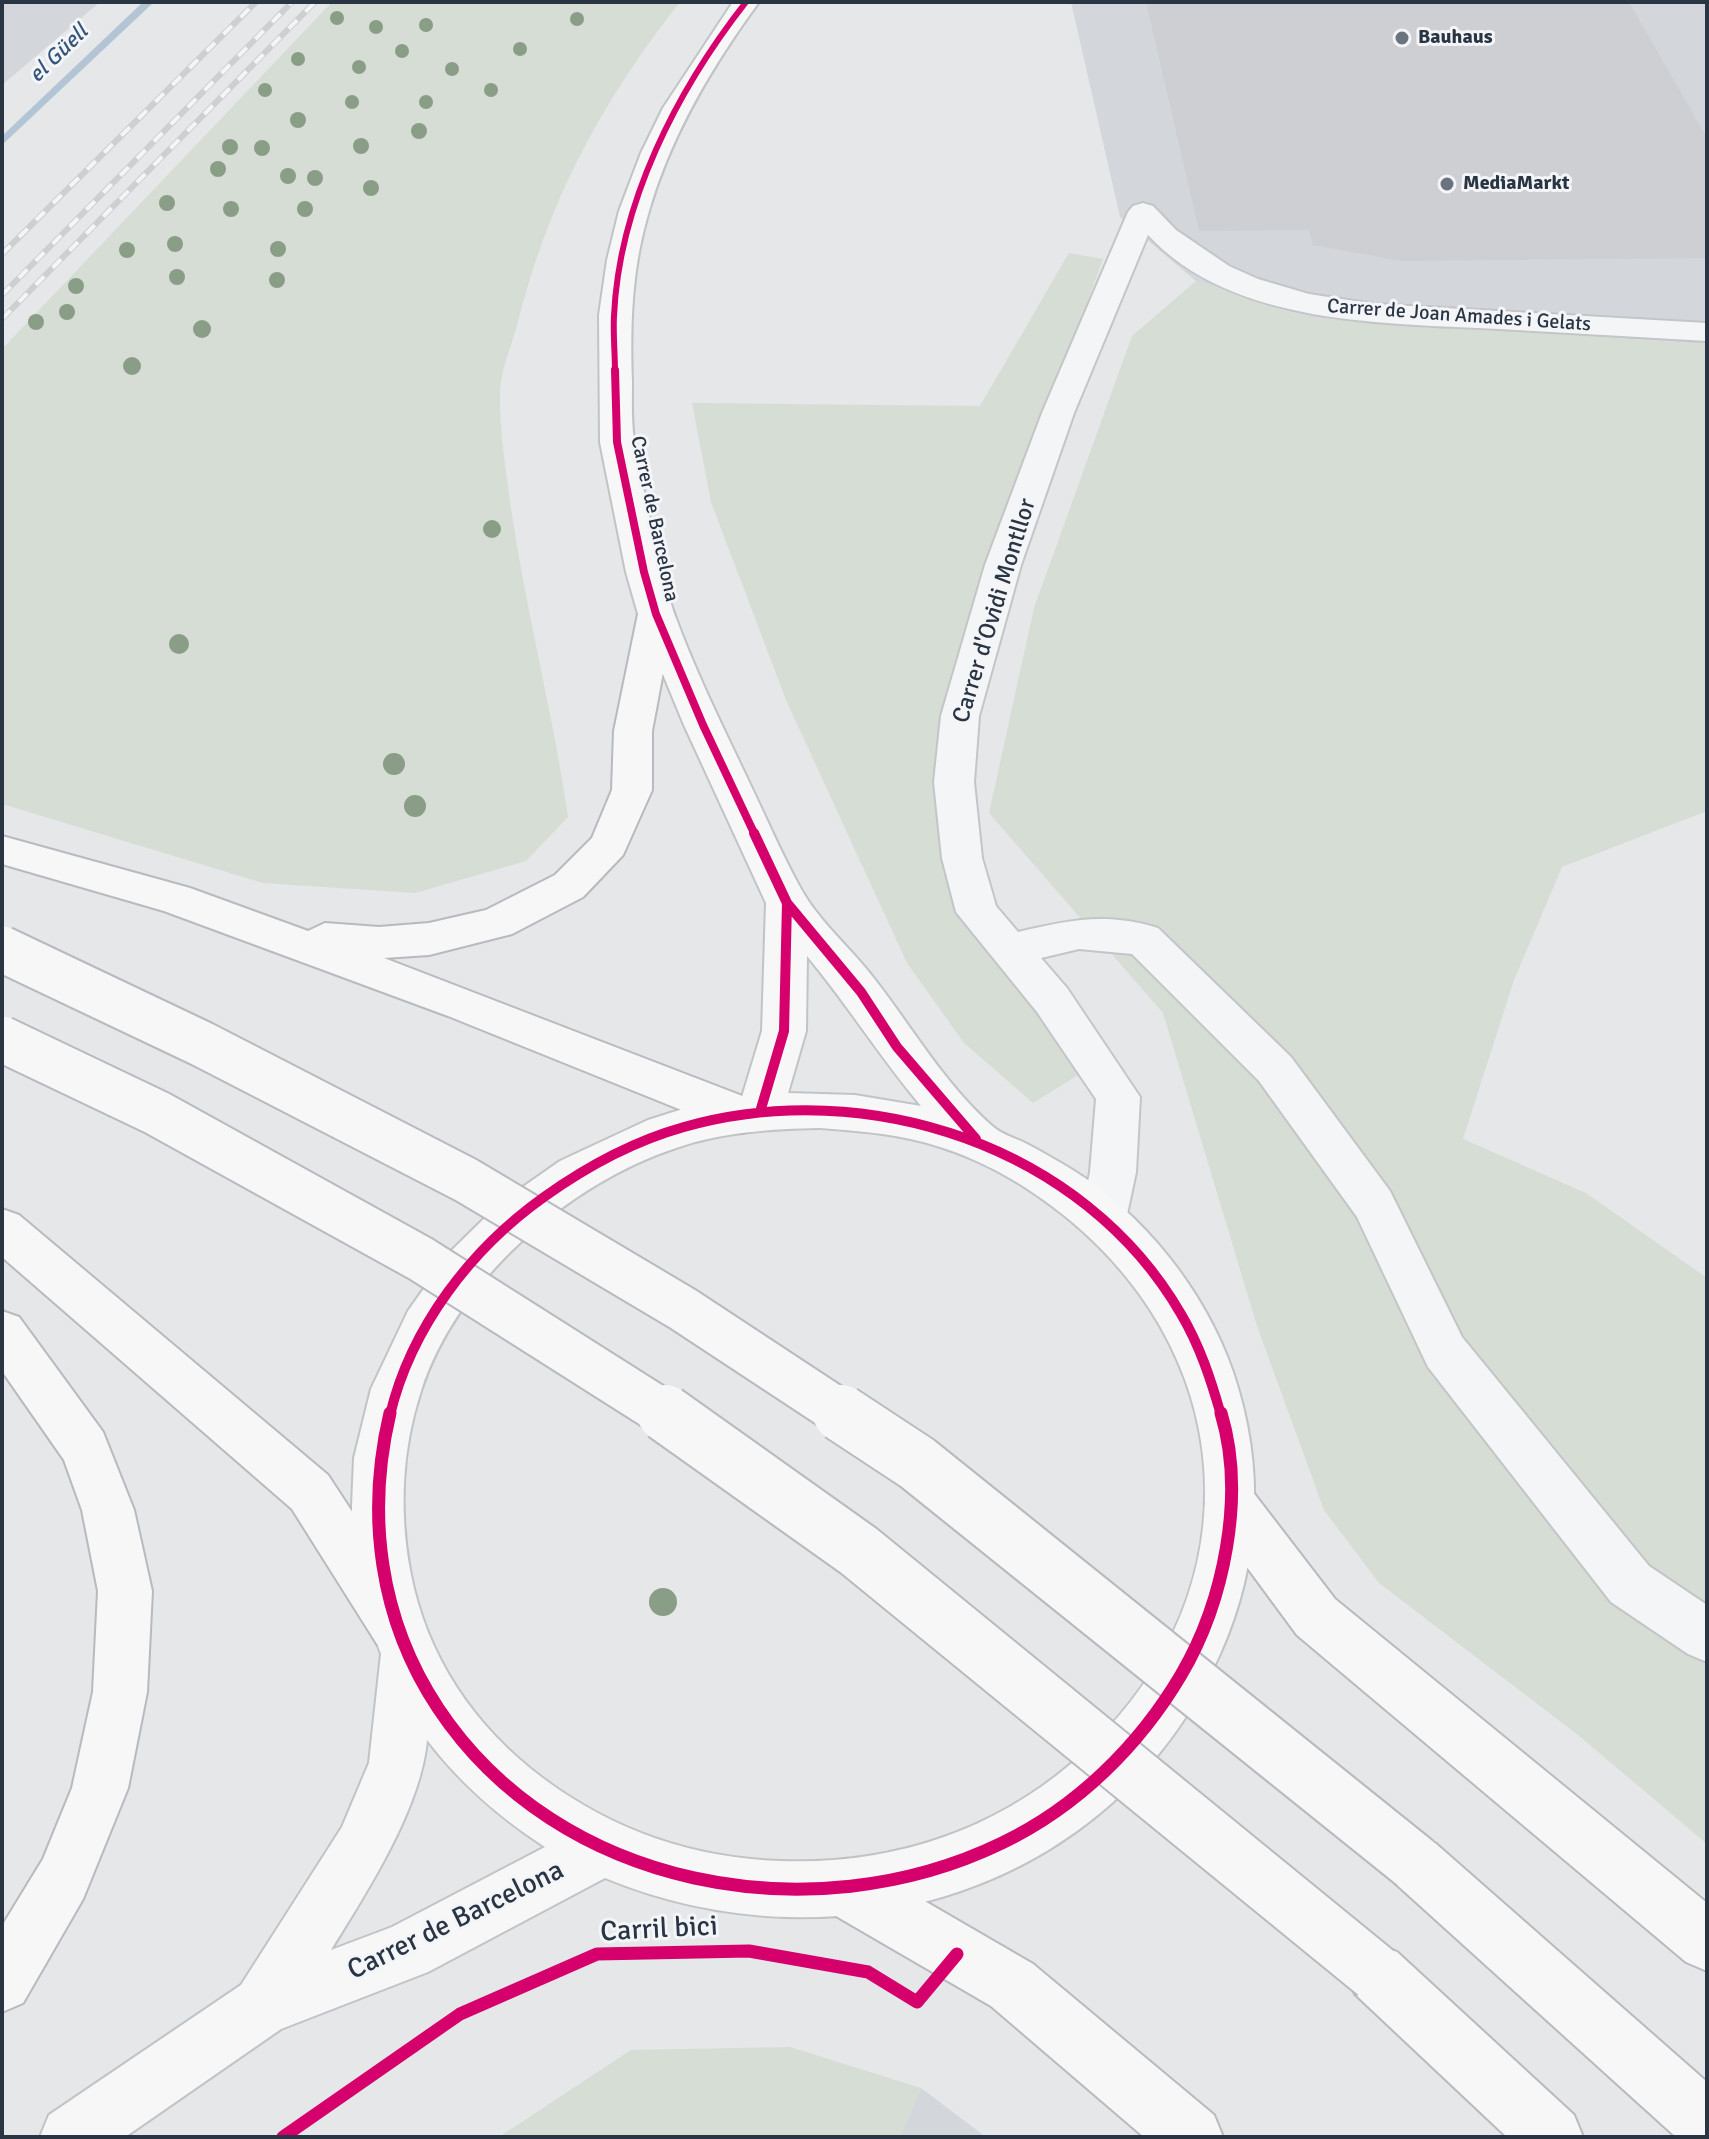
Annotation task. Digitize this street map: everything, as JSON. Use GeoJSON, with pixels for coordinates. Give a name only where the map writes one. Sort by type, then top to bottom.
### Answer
{"type":"FeatureCollection","features":[{"type":"Feature","properties":{"kind":"main road","name":"Carrer de Barcelona"},"geometry":{"type":"LineString","coordinates":[[746,2],[728,25],[677,108],[655,153],[634,211],[622,260],[614,315],[617,442],[644,572],[656,614],[703,725],[787,903],[861,992],[897,1047],[978,1142]]}},
{"type":"Feature","properties":{"kind":"main road"},"geometry":{"type":"LineString","coordinates":[[275,935],[379,943],[429,939],[497,923],[569,886],[609,845],[632,790],[633,731],[656,614]]}},
{"type":"Feature","properties":{"kind":"main road"},"geometry":{"type":"LineString","coordinates":[[2,850],[175,899],[751,1114]]}},
{"type":"Feature","properties":{"kind":"main road","name":"Carrer de Barcelona"},"geometry":{"type":"LineString","coordinates":[[751,1114],[784,1031],[787,903]]}},
{"type":"Feature","properties":{"kind":"main road"},"geometry":{"type":"LineString","coordinates":[[2,949],[202,1044],[466,1180],[683,1309],[917,1463],[1415,1863],[1707,2123]]}},
{"type":"Feature","properties":{"kind":"main road"},"geometry":{"type":"LineString","coordinates":[[2,1039],[157,1113],[421,1259],[645,1399],[859,1551],[1376,1973],[1552,2137]]}},
{"type":"Feature","properties":{"kind":"main road"},"geometry":{"type":"LineString","coordinates":[[2,1229],[310,1492],[441,1713],[470,1751],[526,1802],[568,1830],[642,1865],[698,1881],[741,1888],[786,1891],[845,1888],[903,1879],[985,1851],[1060,1810],[1093,1784],[1157,1715],[1203,1636],[1224,1565],[1231,1504],[1224,1421],[1202,1355],[1163,1285],[1135,1250],[1103,1219],[1049,1178],[978,1142],[953,1132],[885,1116],[820,1110],[751,1114],[647,1139],[565,1179],[493,1236],[442,1298],[403,1368],[380,1447],[376,1529],[382,1578],[401,1641]]}},
{"type":"Feature","properties":{"kind":"main road"},"geometry":{"type":"LineString","coordinates":[[2,1332],[85,1448],[108,1510],[125,1591],[120,1692],[100,1788],[63,1879],[2,1982]]}},
{"type":"Feature","properties":{"kind":"main road"},"geometry":{"type":"LineString","coordinates":[[1231,1504],[1316,1617],[1647,1888],[1707,1941]]}},
{"type":"Feature","properties":{"kind":"main road","name":"Carrer de Barcelona"},"geometry":{"type":"LineString","coordinates":[[262,2006],[362,1847],[397,1764],[401,1641]]}},
{"type":"Feature","properties":{"kind":"main road","name":"Carrer de Barcelona"},"geometry":{"type":"LineString","coordinates":[[71,2137],[262,2006],[407,1951],[603,1848]]}},
{"type":"Feature","properties":{"kind":"main road"},"geometry":{"type":"LineString","coordinates":[[845,1888],[1012,1985],[1192,2137]]}},
{"type":"Feature","properties":{"kind":"street","name":"Carrer de Joan Amades i Gelats"},"geometry":{"type":"LineString","coordinates":[[1143,212],[1161,235],[1183,254],[1212,271],[1246,286],[1323,308],[1707,332]]}},
{"type":"Feature","properties":{"kind":"street","name":"Carrer d'Ovidi Montllor"},"geometry":{"type":"LineString","coordinates":[[1103,1219],[1113,1172],[1118,1097],[1052,1000],[977,912],[962,858],[954,782],[960,716],[1003,565],[1058,413],[1143,212]]}},
{"type":"Feature","properties":{"kind":"street"},"geometry":{"type":"LineString","coordinates":[[1009,950],[1079,933],[1143,939],[1275,1069],[1374,1205],[1445,1352],[1630,1584],[1707,1636]]}},
{"type":"Feature","properties":{"kind":"shaded area"},"geometry":{"type":"Polygon","coordinates":[[[2,2],[100,2],[2,85],[2,2]]]}},
{"type":"Feature","properties":{"kind":"shaded area"},"geometry":{"type":"Polygon","coordinates":[[[332,2],[680,2],[601,117],[561,196],[529,282],[500,385],[502,436],[511,508],[568,817],[526,861],[415,893],[263,883],[2,804],[2,349],[332,2]]]}},
{"type":"Feature","properties":{"kind":"shaded area"},"geometry":{"type":"Polygon","coordinates":[[[1071,2],[1707,2],[1707,344],[1312,318],[1196,281],[1120,217],[1071,2]]]}},
{"type":"Feature","properties":{"kind":"shaded area"},"geometry":{"type":"Polygon","coordinates":[[[1069,253],[1103,259],[944,702],[938,771],[968,925],[1083,1072],[1033,1103],[964,1043],[907,963],[786,700],[711,502],[692,403],[980,406],[1069,253]]]}},
{"type":"Feature","properties":{"kind":"shaded area"},"geometry":{"type":"Polygon","coordinates":[[[1196,281],[1312,318],[1707,344],[1707,811],[1562,867],[1514,980],[1463,1139],[1586,1193],[1707,1278],[1707,1844],[1578,1735],[1379,1583],[1324,1510],[1257,1326],[1163,1013],[989,813],[1034,608],[1132,336],[1196,281]]]}},
{"type":"Feature","properties":{"kind":"shaded area"},"geometry":{"type":"Polygon","coordinates":[[[790,2047],[921,2088],[900,2137],[499,2137],[631,2050],[790,2047]]]}},
{"type":"Feature","properties":{"kind":"shaded area"},"geometry":{"type":"Polygon","coordinates":[[[921,2088],[986,2137],[900,2137],[921,2088]]]}},
{"type":"Feature","properties":{"kind":"building","name":"MediaMarkt"},"geometry":{"type":"Polygon","coordinates":[[[1146,2],[1629,2],[1707,138],[1707,258],[1401,261],[1313,245],[1309,230],[1199,231],[1146,2]]]}},
{"type":"Feature","properties":{"kind":"waterway","name":"el Güell"},"geometry":{"type":"LineString","coordinates":[[2,142],[149,2]]}},
{"type":"Feature","properties":{"kind":"railway"},"geometry":{"type":"LineString","coordinates":[[2,254],[256,2]]}},
{"type":"Feature","properties":{"kind":"railway"},"geometry":{"type":"LineString","coordinates":[[2,295],[292,2]]}},
{"type":"Feature","properties":{"kind":"railway"},"geometry":{"type":"LineString","coordinates":[[2,319],[315,2]]}},
{"type":"Feature","properties":{"kind":"cycle path"},"geometry":{"type":"LineString","coordinates":[[746,2],[728,25],[677,108],[655,153],[634,211],[622,260],[614,315],[617,442],[644,572],[656,614],[703,725],[787,903],[861,992],[897,1047],[976,1139]]}},
{"type":"Feature","properties":{"kind":"cycle path"},"geometry":{"type":"LineString","coordinates":[[760,1112],[784,1031],[787,903]]}},
{"type":"Feature","properties":{"kind":"cycle path"},"geometry":{"type":"LineString","coordinates":[[820,1110],[891,1118],[960,1135],[1013,1158],[1063,1188],[1108,1224],[1148,1266],[1181,1313],[1206,1365],[1223,1420],[1230,1479],[1228,1534],[1210,1613],[1174,1687],[1121,1756],[1055,1812],[1031,1828],[978,1854],[951,1865],[895,1880],[838,1889],[747,1888],[653,1868],[594,1843],[565,1828],[512,1791],[466,1745],[428,1693],[400,1636],[390,1605],[377,1530],[380,1458],[396,1389],[425,1325],[466,1267],[517,1216],[576,1174],[664,1133],[730,1117],[820,1110]]}},
{"type":"Feature","properties":{"kind":"cycle path","name":"Carril bici"},"geometry":{"type":"LineString","coordinates":[[283,2137],[460,2014],[597,1954],[749,1951],[868,1972],[917,2002],[957,1954]]}},
{"type":"Feature","properties":{"kind":"place","name":"Bauhaus"},"geometry":{"type":"Point","coordinates":[1402,38]}},
{"type":"Feature","properties":{"kind":"place","name":"MediaMarkt"},"geometry":{"type":"Point","coordinates":[1447,184]}}]}
